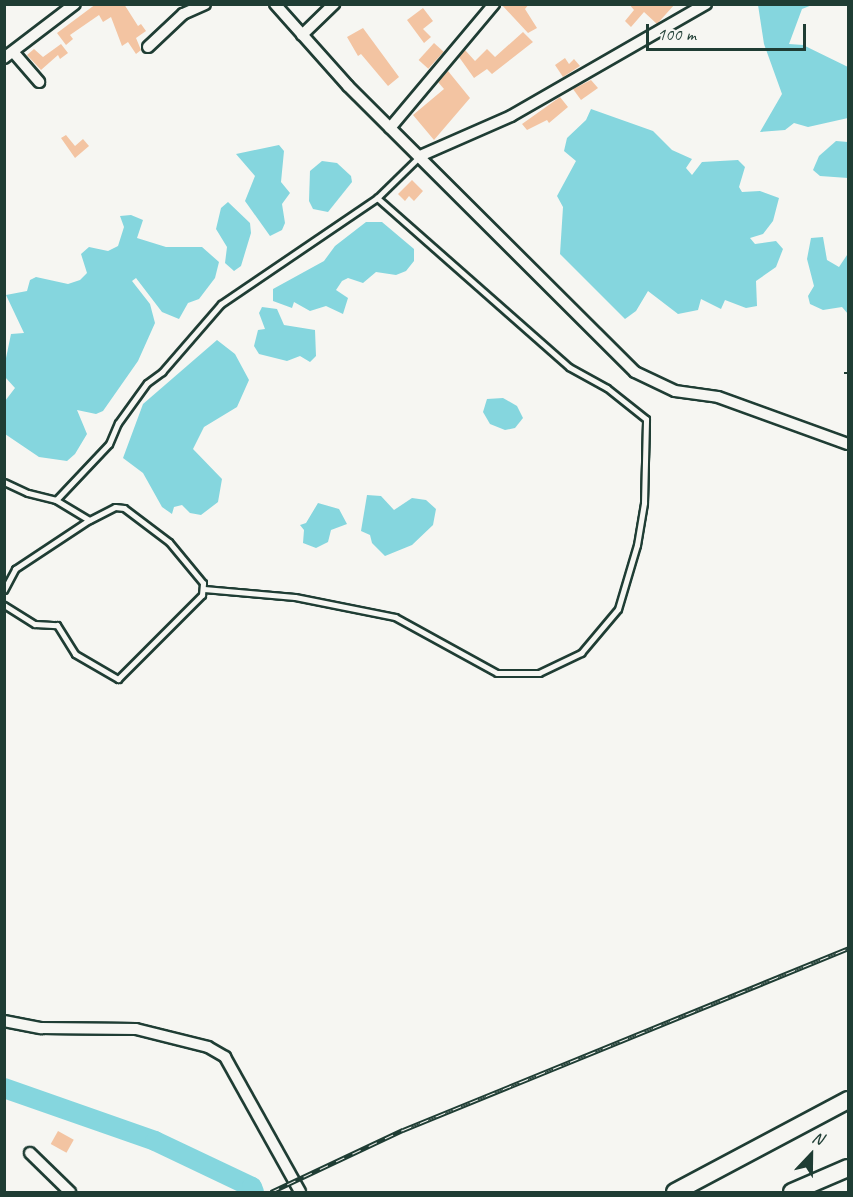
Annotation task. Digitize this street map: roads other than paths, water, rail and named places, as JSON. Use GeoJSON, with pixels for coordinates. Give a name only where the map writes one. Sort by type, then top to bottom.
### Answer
{"type":"FeatureCollection","features":[{"type":"Feature","properties":{"kind":"main road"},"geometry":{"type":"LineString","coordinates":[[675,1192],[849,1100]]}},
{"type":"Feature","properties":{"kind":"main road"},"geometry":{"type":"LineString","coordinates":[[792,1192],[849,1168]]}},
{"type":"Feature","properties":{"kind":"street"},"geometry":{"type":"LineString","coordinates":[[39,82],[10,56],[75,4]]}},
{"type":"Feature","properties":{"kind":"street"},"geometry":{"type":"LineString","coordinates":[[148,46],[183,14],[205,4]]}},
{"type":"Feature","properties":{"kind":"street"},"geometry":{"type":"LineString","coordinates":[[275,4],[390,128],[635,372],[675,391],[718,397],[849,444]]}},
{"type":"Feature","properties":{"kind":"street"},"geometry":{"type":"LineString","coordinates":[[302,35],[334,4]]}},
{"type":"Feature","properties":{"kind":"street"},"geometry":{"type":"LineString","coordinates":[[390,128],[494,4]]}},
{"type":"Feature","properties":{"kind":"street"},"geometry":{"type":"LineString","coordinates":[[420,156],[511,116],[706,4]]}},
{"type":"Feature","properties":{"kind":"street"},"geometry":{"type":"LineString","coordinates":[[4,1021],[41,1028],[136,1029],[208,1047],[225,1057],[300,1192]]}},
{"type":"Feature","properties":{"kind":"street"},"geometry":{"type":"LineString","coordinates":[[30,1154],[70,1192]]}},
{"type":"Feature","properties":{"kind":"lane"},"geometry":{"type":"LineString","coordinates":[[56,500],[109,444],[118,423],[147,383],[162,372],[221,304],[377,198],[420,156]]}},
{"type":"Feature","properties":{"kind":"lane"},"geometry":{"type":"LineString","coordinates":[[4,590],[15,569],[89,520],[115,507],[124,508],[169,542],[204,589],[306,599],[394,617],[497,673],[539,674],[580,653],[618,609],[638,545],[644,503],[646,419],[607,388],[569,367],[377,198]]}},
{"type":"Feature","properties":{"kind":"lane"},"geometry":{"type":"LineString","coordinates":[[4,482],[28,493],[56,500],[89,520]]}},
{"type":"Feature","properties":{"kind":"lane"},"geometry":{"type":"LineString","coordinates":[[4,605],[35,624],[57,625],[75,654],[118,679],[204,589]]}},
{"type":"Feature","properties":{"kind":"water"},"geometry":{"type":"Polygon","coordinates":[[[758,5],[812,5],[802,9],[789,44],[803,45],[848,67],[848,118],[808,127],[794,123],[785,130],[760,132],[782,94],[764,44],[758,5]]]}},
{"type":"Feature","properties":{"kind":"water"},"geometry":{"type":"Polygon","coordinates":[[[591,109],[653,131],[672,150],[692,159],[686,168],[692,175],[702,162],[738,160],[745,167],[739,187],[742,192],[760,191],[779,198],[773,221],[763,234],[750,238],[755,244],[776,241],[783,249],[776,267],[756,281],[757,306],[746,308],[725,300],[721,309],[701,299],[698,310],[678,314],[648,291],[636,311],[625,319],[560,254],[563,207],[557,196],[576,161],[564,151],[567,138],[586,120],[591,109]]]}},
{"type":"Feature","properties":{"kind":"water"},"geometry":{"type":"Polygon","coordinates":[[[836,141],[848,142],[848,178],[820,176],[813,170],[819,156],[836,141]]]}},
{"type":"Feature","properties":{"kind":"water"},"geometry":{"type":"Polygon","coordinates":[[[279,145],[284,151],[281,182],[290,193],[282,204],[285,223],[282,230],[270,236],[245,201],[255,176],[236,154],[279,145]]]}},
{"type":"Feature","properties":{"kind":"water"},"geometry":{"type":"Polygon","coordinates":[[[322,161],[337,163],[351,176],[352,182],[328,212],[313,209],[309,201],[310,171],[322,161]]]}},
{"type":"Feature","properties":{"kind":"water"},"geometry":{"type":"Polygon","coordinates":[[[228,202],[250,223],[251,233],[241,266],[234,271],[225,263],[227,247],[216,229],[221,208],[228,202]]]}},
{"type":"Feature","properties":{"kind":"water"},"geometry":{"type":"Polygon","coordinates":[[[131,215],[143,220],[137,238],[166,247],[202,247],[219,262],[215,278],[199,299],[188,303],[179,319],[162,312],[136,278],[132,281],[150,304],[155,323],[138,361],[103,411],[96,414],[77,410],[87,434],[75,454],[67,461],[39,457],[5,434],[5,401],[15,388],[5,377],[5,363],[11,334],[24,333],[6,295],[27,291],[30,280],[36,277],[68,284],[80,280],[87,273],[81,254],[89,247],[108,251],[118,246],[124,227],[120,216],[131,215]]]}},
{"type":"Feature","properties":{"kind":"water"},"geometry":{"type":"Polygon","coordinates":[[[366,222],[382,222],[414,249],[414,261],[406,271],[396,275],[376,272],[363,283],[348,278],[342,281],[336,290],[348,298],[343,314],[326,306],[310,311],[294,302],[292,308],[273,301],[273,289],[324,261],[335,246],[366,222]]]}},
{"type":"Feature","properties":{"kind":"water"},"geometry":{"type":"Polygon","coordinates":[[[848,232],[848,314],[842,307],[823,310],[810,304],[808,296],[814,286],[807,259],[811,238],[823,237],[827,260],[839,267],[847,255],[848,232]]]}},
{"type":"Feature","properties":{"kind":"water"},"geometry":{"type":"Polygon","coordinates":[[[262,307],[277,309],[284,325],[315,330],[316,356],[310,362],[300,356],[287,361],[259,354],[254,346],[258,330],[265,329],[259,313],[262,307]]]}},
{"type":"Feature","properties":{"kind":"water"},"geometry":{"type":"Polygon","coordinates":[[[217,340],[235,354],[249,380],[237,407],[204,427],[193,449],[222,479],[218,502],[201,515],[190,513],[182,505],[174,507],[172,514],[162,507],[143,473],[123,458],[143,404],[217,340]]]}},
{"type":"Feature","properties":{"kind":"water"},"geometry":{"type":"Polygon","coordinates":[[[503,398],[517,406],[523,418],[515,428],[505,430],[490,424],[483,412],[487,399],[503,398]]]}},
{"type":"Feature","properties":{"kind":"water"},"geometry":{"type":"Polygon","coordinates":[[[367,495],[381,496],[394,510],[412,498],[426,500],[436,509],[433,525],[412,545],[385,556],[372,543],[370,535],[361,531],[367,495]]]}},
{"type":"Feature","properties":{"kind":"water"},"geometry":{"type":"Polygon","coordinates":[[[318,503],[339,509],[347,524],[331,530],[328,542],[316,548],[303,543],[304,530],[300,525],[306,523],[318,503]]]}},
{"type":"Feature","properties":{"kind":"waterway"},"geometry":{"type":"LineString","coordinates":[[4,1088],[155,1141],[252,1187],[254,1192]]}},
{"type":"Feature","properties":{"kind":"railway"},"geometry":{"type":"LineString","coordinates":[[271,1192],[403,1130],[848,948]]}}]}
